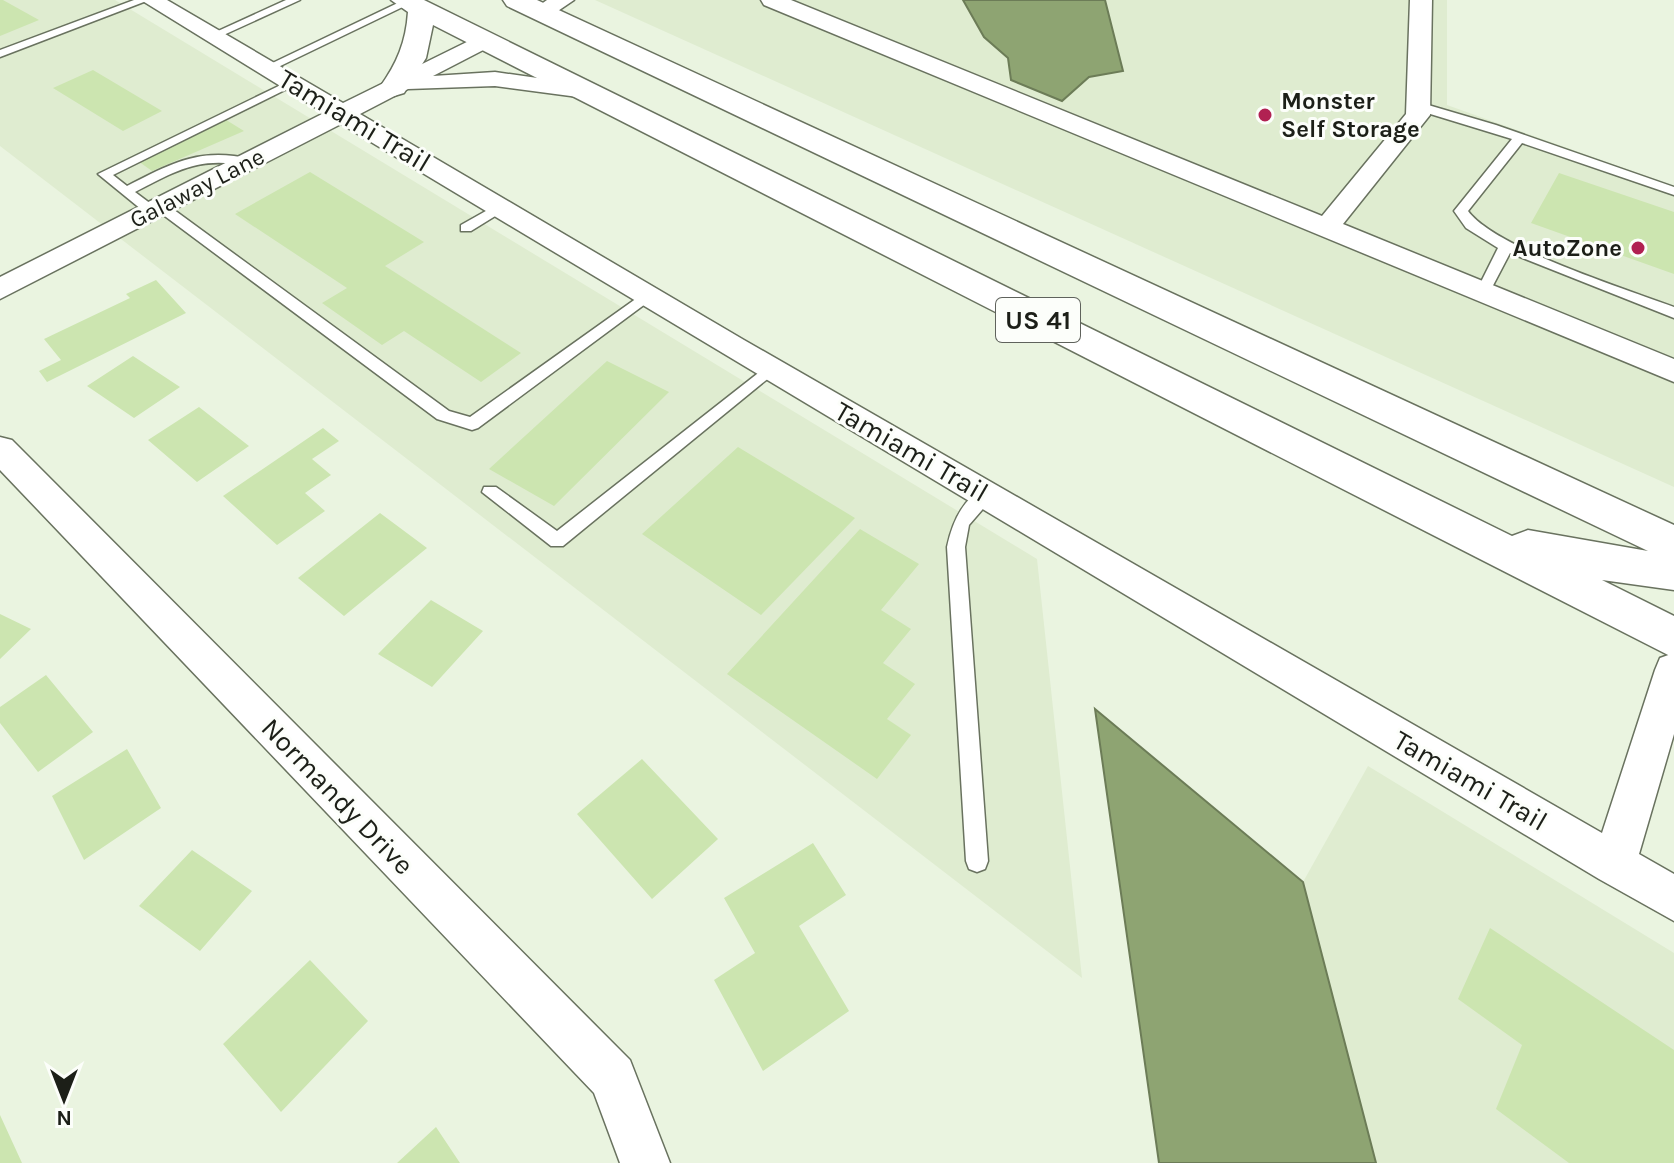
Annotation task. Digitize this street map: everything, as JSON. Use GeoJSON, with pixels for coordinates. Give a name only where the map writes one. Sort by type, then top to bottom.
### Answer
{"type":"FeatureCollection","features":[{"type":"Feature","properties":{"kind":"main road","name":"US 41"},"geometry":{"type":"LineString","coordinates":[[411,4],[1674,638]]}},
{"type":"Feature","properties":{"kind":"main road"},"geometry":{"type":"LineString","coordinates":[[394,87],[411,64],[420,41],[411,4]]}},
{"type":"Feature","properties":{"kind":"main road","name":"US 41"},"geometry":{"type":"LineString","coordinates":[[540,4],[630,54],[1674,544]]}},
{"type":"Feature","properties":{"kind":"main road"},"geometry":{"type":"LineString","coordinates":[[483,41],[506,36],[538,36],[630,54]]}},
{"type":"Feature","properties":{"kind":"main road"},"geometry":{"type":"LineString","coordinates":[[1471,536],[1626,567],[1674,572]]}},
{"type":"Feature","properties":{"kind":"street","name":"Tamiami Trail"},"geometry":{"type":"LineString","coordinates":[[152,0],[1674,899]]}},
{"type":"Feature","properties":{"kind":"street"},"geometry":{"type":"LineString","coordinates":[[772,0],[1674,371]]}},
{"type":"Feature","properties":{"kind":"street"},"geometry":{"type":"LineString","coordinates":[[1326,228],[1418,115],[1421,0]]}},
{"type":"Feature","properties":{"kind":"street","name":"Galaway Lane"},"geometry":{"type":"LineString","coordinates":[[0,289],[483,41]]}},
{"type":"Feature","properties":{"kind":"street","name":"Galaway Lane"},"geometry":{"type":"LineString","coordinates":[[394,87],[446,80],[495,79],[578,90]]}},
{"type":"Feature","properties":{"kind":"street","name":"Normandy Drive"},"geometry":{"type":"LineString","coordinates":[[0,449],[613,1077],[645,1163]]}},
{"type":"Feature","properties":{"kind":"street"},"geometry":{"type":"LineString","coordinates":[[1614,864],[1674,670]]}},
{"type":"Feature","properties":{"kind":"lane"},"geometry":{"type":"LineString","coordinates":[[0,54],[144,0]]}},
{"type":"Feature","properties":{"kind":"lane"},"geometry":{"type":"LineString","coordinates":[[213,36],[295,0]]}},
{"type":"Feature","properties":{"kind":"lane"},"geometry":{"type":"LineString","coordinates":[[411,4],[104,174],[443,415],[472,424],[649,296]]}},
{"type":"Feature","properties":{"kind":"lane"},"geometry":{"type":"LineString","coordinates":[[1418,106],[1674,191]]}},
{"type":"Feature","properties":{"kind":"lane"},"geometry":{"type":"LineString","coordinates":[[1519,138],[1461,211],[1471,225],[1506,247],[1674,313]]}},
{"type":"Feature","properties":{"kind":"lane"},"geometry":{"type":"LineString","coordinates":[[126,192],[184,163],[208,155],[247,162]]}},
{"type":"Feature","properties":{"kind":"lane"},"geometry":{"type":"LineString","coordinates":[[466,228],[500,207]]}},
{"type":"Feature","properties":{"kind":"lane"},"geometry":{"type":"LineString","coordinates":[[1483,292],[1506,247]]}},
{"type":"Feature","properties":{"kind":"lane"},"geometry":{"type":"LineString","coordinates":[[490,492],[557,541],[771,368]]}},
{"type":"Feature","properties":{"kind":"lane"},"geometry":{"type":"LineString","coordinates":[[977,861],[956,547],[961,522],[987,495]]}},
{"type":"Feature","properties":{"kind":"shaded area"},"geometry":{"type":"Polygon","coordinates":[[[0,0],[115,0],[1037,559],[1082,978],[0,146],[0,0]]]}},
{"type":"Feature","properties":{"kind":"shaded area"},"geometry":{"type":"Polygon","coordinates":[[[595,0],[963,0],[984,37],[1062,100],[1089,77],[1123,71],[1105,0],[1447,0],[1447,105],[1674,186],[1674,487],[595,0]]]}},
{"type":"Feature","properties":{"kind":"shaded area"},"geometry":{"type":"Polygon","coordinates":[[[963,0],[1105,0],[1123,71],[1089,77],[1062,101],[1011,80],[1008,58],[984,37],[963,0]]]}},
{"type":"Feature","properties":{"kind":"shaded area"},"geometry":{"type":"Polygon","coordinates":[[[1095,709],[1303,882],[1376,1163],[1159,1163],[1095,709]]]}},
{"type":"Feature","properties":{"kind":"shaded area"},"geometry":{"type":"Polygon","coordinates":[[[1368,766],[1674,953],[1674,1163],[1376,1163],[1303,882],[1368,766]]]}},
{"type":"Feature","properties":{"kind":"building"},"geometry":{"type":"Polygon","coordinates":[[[0,0],[3,0],[39,20],[0,36],[0,0]]]}},
{"type":"Feature","properties":{"kind":"building"},"geometry":{"type":"Polygon","coordinates":[[[93,70],[162,111],[123,131],[53,88],[93,70]]]}},
{"type":"Feature","properties":{"kind":"building"},"geometry":{"type":"Polygon","coordinates":[[[223,118],[244,131],[152,171],[138,161],[223,118]]]}},
{"type":"Feature","properties":{"kind":"building"},"geometry":{"type":"Polygon","coordinates":[[[310,172],[424,242],[385,266],[521,353],[481,382],[404,331],[382,345],[322,303],[347,288],[235,214],[310,172]]]}},
{"type":"Feature","properties":{"kind":"building","name":"AutoZone"},"geometry":{"type":"Polygon","coordinates":[[[1559,173],[1674,212],[1674,274],[1531,223],[1559,173]]]}},
{"type":"Feature","properties":{"kind":"building"},"geometry":{"type":"Polygon","coordinates":[[[156,280],[186,313],[47,382],[39,371],[61,360],[44,339],[130,298],[126,294],[156,280]]]}},
{"type":"Feature","properties":{"kind":"building"},"geometry":{"type":"Polygon","coordinates":[[[133,356],[180,387],[134,418],[87,386],[133,356]]]}},
{"type":"Feature","properties":{"kind":"building"},"geometry":{"type":"Polygon","coordinates":[[[607,361],[669,392],[554,506],[489,469],[607,361]]]}},
{"type":"Feature","properties":{"kind":"building"},"geometry":{"type":"Polygon","coordinates":[[[199,407],[249,446],[197,482],[148,440],[199,407]]]}},
{"type":"Feature","properties":{"kind":"building"},"geometry":{"type":"Polygon","coordinates":[[[323,428],[339,441],[312,459],[331,475],[305,493],[325,511],[277,545],[223,496],[323,428]]]}},
{"type":"Feature","properties":{"kind":"building"},"geometry":{"type":"Polygon","coordinates":[[[738,447],[855,518],[761,615],[642,534],[738,447]]]}},
{"type":"Feature","properties":{"kind":"building"},"geometry":{"type":"Polygon","coordinates":[[[380,513],[427,548],[344,616],[298,578],[380,513]]]}},
{"type":"Feature","properties":{"kind":"building"},"geometry":{"type":"Polygon","coordinates":[[[860,529],[919,564],[881,610],[911,629],[883,663],[915,684],[887,719],[911,735],[877,779],[727,674],[860,529]]]}},
{"type":"Feature","properties":{"kind":"building"},"geometry":{"type":"Polygon","coordinates":[[[431,600],[483,631],[432,687],[378,654],[431,600]]]}},
{"type":"Feature","properties":{"kind":"building"},"geometry":{"type":"Polygon","coordinates":[[[0,614],[31,629],[0,659],[0,614]]]}},
{"type":"Feature","properties":{"kind":"building"},"geometry":{"type":"Polygon","coordinates":[[[46,675],[93,732],[38,772],[0,723],[0,707],[46,675]]]}},
{"type":"Feature","properties":{"kind":"building"},"geometry":{"type":"Polygon","coordinates":[[[127,749],[161,808],[84,860],[52,796],[127,749]]]}},
{"type":"Feature","properties":{"kind":"building"},"geometry":{"type":"Polygon","coordinates":[[[642,759],[718,839],[652,899],[577,814],[642,759]]]}},
{"type":"Feature","properties":{"kind":"building"},"geometry":{"type":"Polygon","coordinates":[[[813,843],[846,895],[799,926],[849,1011],[763,1071],[714,980],[755,953],[724,898],[813,843]]]}},
{"type":"Feature","properties":{"kind":"building"},"geometry":{"type":"Polygon","coordinates":[[[192,850],[252,891],[200,951],[139,906],[192,850]]]}},
{"type":"Feature","properties":{"kind":"building"},"geometry":{"type":"Polygon","coordinates":[[[1490,928],[1674,1050],[1674,1163],[1569,1163],[1496,1109],[1522,1045],[1458,999],[1490,928]]]}},
{"type":"Feature","properties":{"kind":"building"},"geometry":{"type":"Polygon","coordinates":[[[310,960],[368,1021],[281,1112],[223,1044],[310,960]]]}},
{"type":"Feature","properties":{"kind":"building"},"geometry":{"type":"Polygon","coordinates":[[[0,1115],[22,1163],[0,1163],[0,1115]]]}},
{"type":"Feature","properties":{"kind":"building"},"geometry":{"type":"Polygon","coordinates":[[[436,1127],[460,1163],[397,1163],[436,1127]]]}},
{"type":"Feature","properties":{"kind":"place","name":"Monster Self Storage"},"geometry":{"type":"Point","coordinates":[1265,115]}},
{"type":"Feature","properties":{"kind":"place","name":"AutoZone"},"geometry":{"type":"Point","coordinates":[1638,248]}}]}
